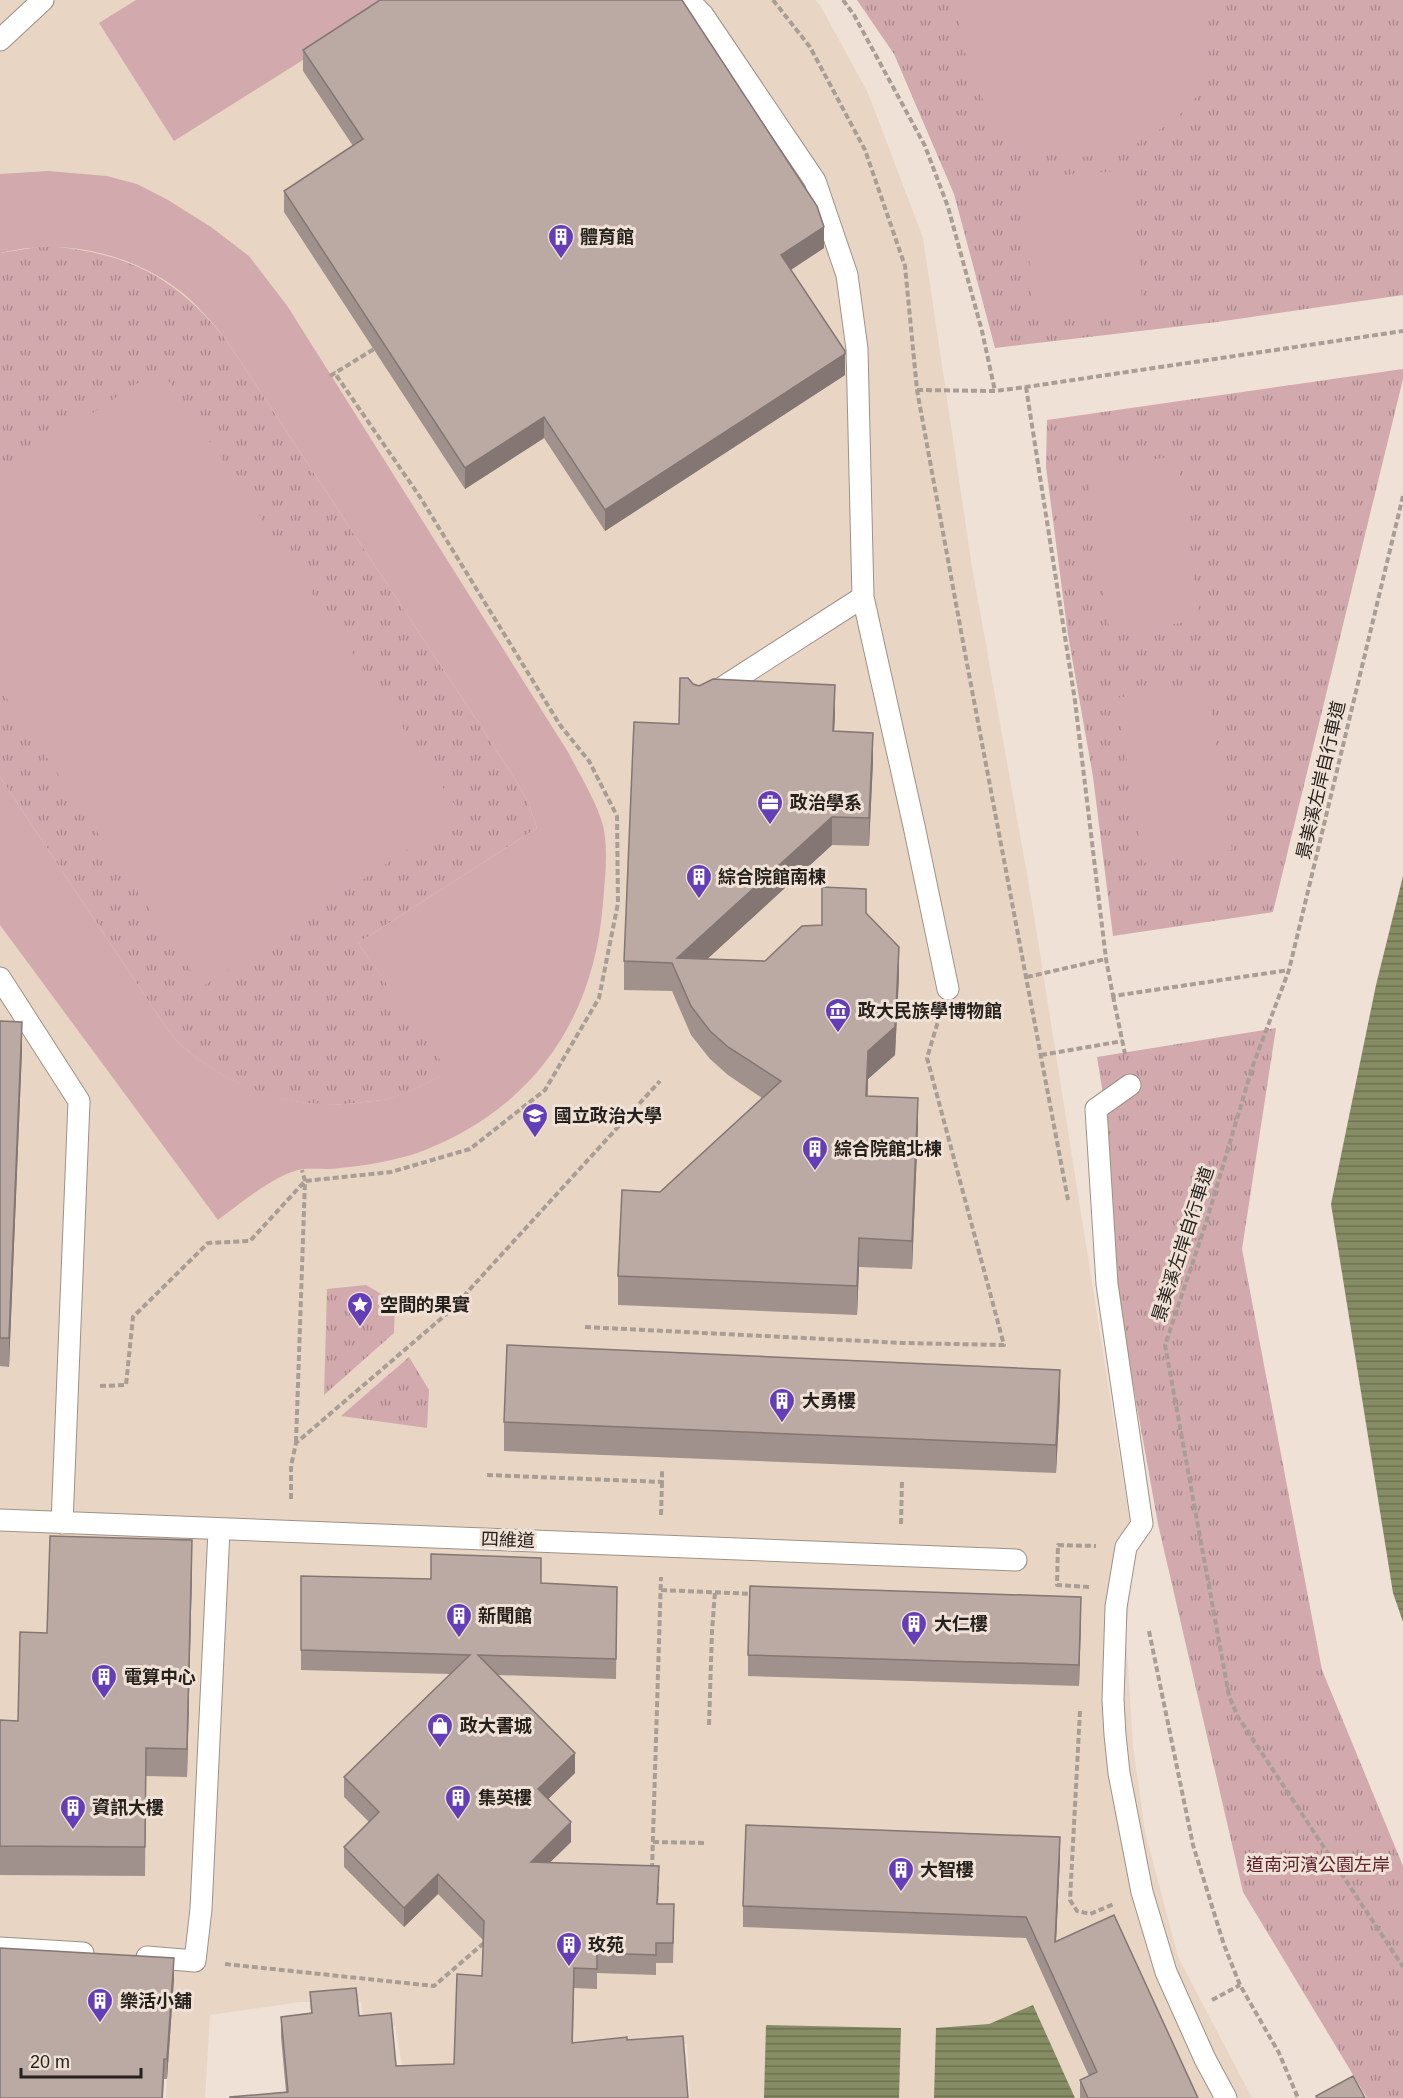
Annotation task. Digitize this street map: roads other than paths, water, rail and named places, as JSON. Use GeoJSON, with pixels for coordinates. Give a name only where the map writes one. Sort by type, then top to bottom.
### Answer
{"type":"FeatureCollection","features":[{"type":"Feature","properties":{"kind":"lane"},"geometry":{"type":"LineString","coordinates":[[0,40],[43,0]]}},
{"type":"Feature","properties":{"kind":"lane"},"geometry":{"type":"LineString","coordinates":[[688,0],[703,15],[815,182],[847,275],[857,349],[863,597],[948,989]]}},
{"type":"Feature","properties":{"kind":"lane"},"geometry":{"type":"LineString","coordinates":[[699,702],[863,597]]}},
{"type":"Feature","properties":{"kind":"lane"},"geometry":{"type":"LineString","coordinates":[[0,978],[79,1101],[62,1523]]}},
{"type":"Feature","properties":{"kind":"lane"},"geometry":{"type":"LineString","coordinates":[[1130,1085],[1096,1109],[1107,1284],[1142,1524],[1126,1547],[1118,1588],[1113,1700],[1115,1735],[1119,1773],[1142,1892],[1166,1972],[1205,2059],[1226,2098]]}},
{"type":"Feature","properties":{"kind":"lane","name":"四維道"},"geometry":{"type":"LineString","coordinates":[[0,1520],[1016,1560]]}},
{"type":"Feature","properties":{"kind":"lane"},"geometry":{"type":"LineString","coordinates":[[126,1956],[195,1960],[201,1909],[219,1530]]}},
{"type":"Feature","properties":{"kind":"lane"},"geometry":{"type":"LineString","coordinates":[[0,1948],[103,1954]]}},
{"type":"Feature","properties":{"kind":"place","name":"體育館"},"geometry":{"type":"Point","coordinates":[561,260]}},
{"type":"Feature","properties":{"kind":"place","name":"政治學系"},"geometry":{"type":"Point","coordinates":[770,826]}},
{"type":"Feature","properties":{"kind":"place","name":"綜合院館南棟"},"geometry":{"type":"Point","coordinates":[699,900]}},
{"type":"Feature","properties":{"kind":"place","name":"政大民族學博物館"},"geometry":{"type":"Point","coordinates":[838,1034]}},
{"type":"Feature","properties":{"kind":"place","name":"國立政治大學"},"geometry":{"type":"Point","coordinates":[535,1139]}},
{"type":"Feature","properties":{"kind":"place","name":"綜合院館北棟"},"geometry":{"type":"Point","coordinates":[815,1172]}},
{"type":"Feature","properties":{"kind":"place","name":"空間的果實"},"geometry":{"type":"Point","coordinates":[360,1328]}},
{"type":"Feature","properties":{"kind":"place","name":"大勇樓"},"geometry":{"type":"Point","coordinates":[782,1424]}},
{"type":"Feature","properties":{"kind":"place","name":"新聞館"},"geometry":{"type":"Point","coordinates":[459,1639]}},
{"type":"Feature","properties":{"kind":"place","name":"大仁樓"},"geometry":{"type":"Point","coordinates":[914,1647]}},
{"type":"Feature","properties":{"kind":"place","name":"電算中心"},"geometry":{"type":"Point","coordinates":[104,1700]}},
{"type":"Feature","properties":{"kind":"place","name":"政大書城"},"geometry":{"type":"Point","coordinates":[440,1749]}},
{"type":"Feature","properties":{"kind":"place","name":"集英樓"},"geometry":{"type":"Point","coordinates":[458,1821]}},
{"type":"Feature","properties":{"kind":"place","name":"資訊大樓"},"geometry":{"type":"Point","coordinates":[73,1831]}},
{"type":"Feature","properties":{"kind":"place","name":"大智樓"},"geometry":{"type":"Point","coordinates":[901,1893]}},
{"type":"Feature","properties":{"kind":"place","name":"玫苑"},"geometry":{"type":"Point","coordinates":[569,1968]}},
{"type":"Feature","properties":{"kind":"place","name":"樂活小舖"},"geometry":{"type":"Point","coordinates":[100,2024]}},
{"type":"Feature","properties":{"kind":"park label","name":"道南河濱公園左岸"},"geometry":{"type":"Point","coordinates":[1318,1865]}}]}
